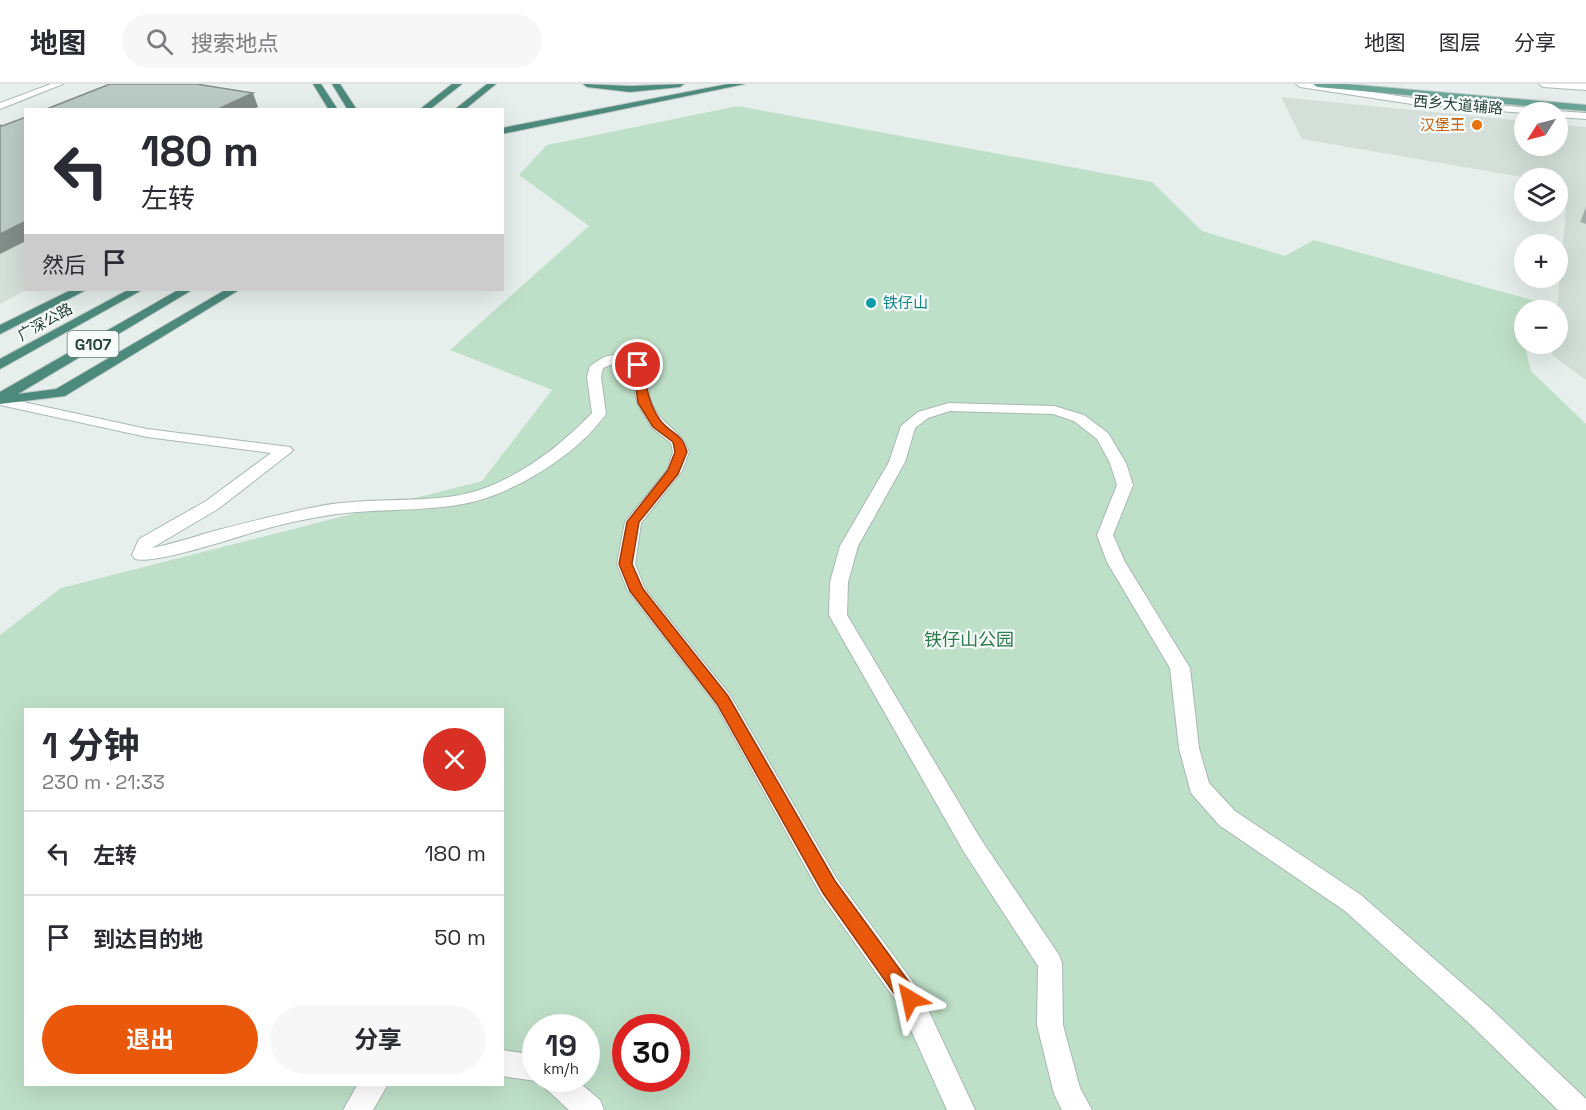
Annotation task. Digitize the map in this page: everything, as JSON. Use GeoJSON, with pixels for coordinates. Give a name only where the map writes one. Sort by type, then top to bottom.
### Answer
{"type":"FeatureCollection","features":[{"type":"Feature","properties":{"kind":"highway"},"geometry":{"type":"LineString","coordinates":[[316,84],[332,106]]}},
{"type":"Feature","properties":{"kind":"highway"},"geometry":{"type":"LineString","coordinates":[[336,84],[352,108]]}},
{"type":"Feature","properties":{"kind":"highway"},"geometry":{"type":"LineString","coordinates":[[426,108],[458,84]]}},
{"type":"Feature","properties":{"kind":"highway"},"geometry":{"type":"LineString","coordinates":[[461,108],[492,84]]}},
{"type":"Feature","properties":{"kind":"highway"},"geometry":{"type":"LineString","coordinates":[[587,84],[630,89],[680,84]]}},
{"type":"Feature","properties":{"kind":"highway"},"geometry":{"type":"LineString","coordinates":[[504,126],[712,84]]}},
{"type":"Feature","properties":{"kind":"highway"},"geometry":{"type":"LineString","coordinates":[[504,131],[741,84]]}},
{"type":"Feature","properties":{"kind":"highway"},"geometry":{"type":"LineString","coordinates":[[0,330],[78,291]]}},
{"type":"Feature","properties":{"kind":"highway","name":"广深公路"},"geometry":{"type":"LineString","coordinates":[[0,365],[134,291]]}},
{"type":"Feature","properties":{"kind":"highway","name":"G107"},"geometry":{"type":"LineString","coordinates":[[0,400],[184,291]]}},
{"type":"Feature","properties":{"kind":"highway"},"geometry":{"type":"LineString","coordinates":[[0,400],[60,393],[231,291]]}},
{"type":"Feature","properties":{"kind":"main road"},"geometry":{"type":"LineString","coordinates":[[1317,84],[1586,108]]}},
{"type":"Feature","properties":{"kind":"main road"},"geometry":{"type":"LineString","coordinates":[[1541,88],[1586,95]]}},
{"type":"Feature","properties":{"kind":"street"},"geometry":{"type":"LineString","coordinates":[[0,100],[43,84]]}},
{"type":"Feature","properties":{"kind":"street"},"geometry":{"type":"LineString","coordinates":[[0,106],[59,84]]}},
{"type":"Feature","properties":{"kind":"street","name":"西乡大道辅路"},"geometry":{"type":"LineString","coordinates":[[1300,84],[1412,101],[1514,109]]}},
{"type":"Feature","properties":{"kind":"street"},"geometry":{"type":"LineString","coordinates":[[1541,88],[1586,87]]}},
{"type":"Feature","properties":{"kind":"street"},"geometry":{"type":"LineString","coordinates":[[1568,115],[1586,116]]}},
{"type":"Feature","properties":{"kind":"street"},"geometry":{"type":"LineString","coordinates":[[0,400],[147,433],[285,450],[212,505],[145,543],[141,555],[154,554],[227,533],[323,511],[377,504],[449,501],[479,496],[503,486],[582,434],[599,414],[594,377],[597,366],[612,357],[626,358],[638,365],[644,403],[657,424],[678,441],[681,452],[674,471],[633,522],[626,564],[637,591],[723,700],[829,887],[910,999],[961,1110]]}},
{"type":"Feature","properties":{"kind":"street"},"geometry":{"type":"LineString","coordinates":[[1078,1110],[1068,1094],[1050,1025],[1050,963],[972,845],[838,615],[839,582],[849,546],[897,462],[909,426],[922,415],[949,407],[1054,410],[1079,418],[1103,436],[1118,463],[1125,485],[1105,534],[1116,562],[1180,668],[1189,748],[1199,787],[1227,818],[1353,903],[1479,1015],[1578,1110]]}},
{"type":"Feature","properties":{"kind":"street"},"geometry":{"type":"LineString","coordinates":[[504,1063],[522,1066]]}},
{"type":"Feature","properties":{"kind":"street"},"geometry":{"type":"LineString","coordinates":[[357,1110],[374,1086]]}},
{"type":"Feature","properties":{"kind":"street"},"geometry":{"type":"LineString","coordinates":[[569,1092],[590,1110]]}},
{"type":"Feature","properties":{"kind":"shaded area"},"geometry":{"type":"Polygon","coordinates":[[[1281,97],[1514,120],[1514,156],[1568,156],[1568,125],[1586,127],[1586,380],[1552,355],[1568,354],[1568,300],[1558,300],[1559,288],[1568,288],[1568,234],[1564,234],[1565,222],[1568,222],[1568,168],[1514,168],[1514,176],[1302,139],[1281,97]]]}},
{"type":"Feature","properties":{"kind":"shaded area"},"geometry":{"type":"Polygon","coordinates":[[[0,128],[24,132],[24,291],[0,304],[0,128]]]}},
{"type":"Feature","properties":{"kind":"green space","name":"铁仔山公园"},"geometry":{"type":"Polygon","coordinates":[[[738,106],[1152,182],[1202,231],[1285,256],[1314,240],[1532,300],[1514,300],[1514,354],[1527,354],[1531,371],[1586,424],[1586,1110],[0,1110],[0,635],[61,588],[482,481],[552,390],[450,350],[589,226],[519,175],[547,145],[738,106]]]}},
{"type":"Feature","properties":{"kind":"building"},"geometry":{"type":"Polygon","coordinates":[[[110,84],[196,84],[253,93],[220,108],[49,108],[110,84]]]}},
{"type":"Feature","properties":{"kind":"building"},"geometry":{"type":"Polygon","coordinates":[[[24,118],[24,222],[0,234],[0,125],[24,118]]]}},
{"type":"Feature","properties":{"kind":"place","name":"汉堡王"},"geometry":{"type":"Point","coordinates":[1477,125]}},
{"type":"Feature","properties":{"kind":"place","name":"铁仔山"},"geometry":{"type":"Point","coordinates":[871,303]}},
{"type":"Feature","properties":{"kind":"route"},"geometry":{"type":"LineString","coordinates":[[638,365],[644,403],[657,424],[678,441],[681,452],[674,471],[633,522],[626,564],[637,591],[723,700],[829,887],[910,999]]}}]}
